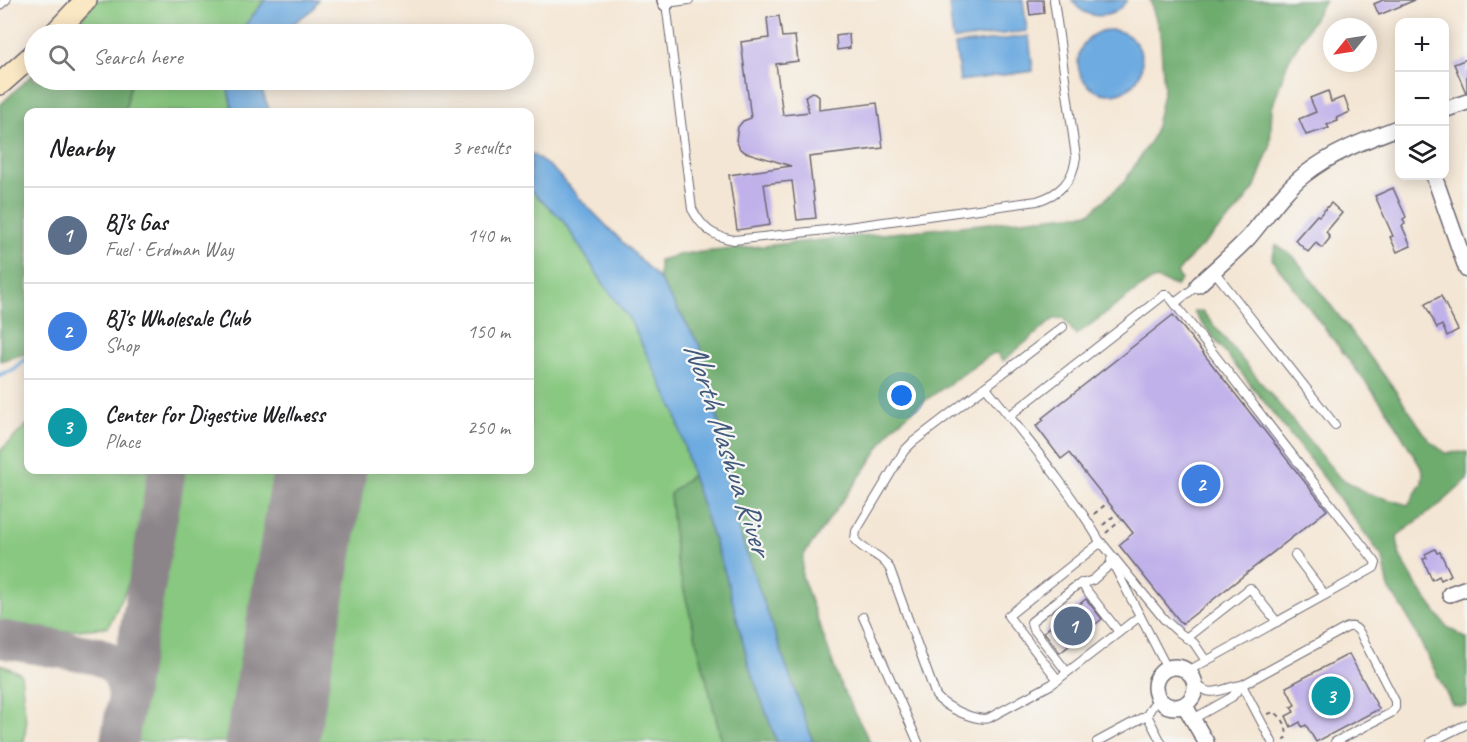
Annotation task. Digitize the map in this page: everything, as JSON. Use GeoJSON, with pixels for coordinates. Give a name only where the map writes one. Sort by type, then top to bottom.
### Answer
{"type":"FeatureCollection","features":[{"type":"Feature","properties":{"kind":"main road"},"geometry":{"type":"LineString","coordinates":[[63,24],[86,0]]}},
{"type":"Feature","properties":{"kind":"main road"},"geometry":{"type":"LineString","coordinates":[[0,84],[24,63]]}},
{"type":"Feature","properties":{"kind":"street"},"geometry":{"type":"LineString","coordinates":[[1449,108],[1467,102]]}},
{"type":"Feature","properties":{"kind":"street"},"geometry":{"type":"LineString","coordinates":[[1198,285],[1248,238],[1283,195],[1302,176],[1325,160],[1395,129]]}},
{"type":"Feature","properties":{"kind":"street"},"geometry":{"type":"LineString","coordinates":[[1435,180],[1467,270]]}},
{"type":"Feature","properties":{"kind":"street"},"geometry":{"type":"LineString","coordinates":[[1450,594],[1467,588]]}},
{"type":"Feature","properties":{"kind":"street"},"geometry":{"type":"LineString","coordinates":[[1189,712],[1162,704],[1159,700],[1155,682],[1167,668],[1181,668],[1192,676],[1195,693],[1189,712],[1206,742]]}},
{"type":"Feature","properties":{"kind":"lane"},"geometry":{"type":"LineString","coordinates":[[0,5],[6,0]]}},
{"type":"Feature","properties":{"kind":"lane"},"geometry":{"type":"LineString","coordinates":[[689,0],[665,1],[692,209],[698,221],[708,231],[734,240],[1037,201],[1057,192],[1071,177],[1076,157],[1054,0]]}},
{"type":"Feature","properties":{"kind":"lane"},"geometry":{"type":"LineString","coordinates":[[1214,271],[1335,425]]}},
{"type":"Feature","properties":{"kind":"lane"},"geometry":{"type":"LineString","coordinates":[[1175,303],[1198,285]]}},
{"type":"Feature","properties":{"kind":"lane"},"geometry":{"type":"LineString","coordinates":[[1009,417],[1164,295],[1168,295],[1376,563],[1374,568],[1206,661],[1192,676],[1200,687],[1210,692],[1242,685],[1352,626],[1359,633],[1395,701],[1395,708],[1391,713],[1335,742]]}},
{"type":"Feature","properties":{"kind":"lane"},"geometry":{"type":"LineString","coordinates":[[1063,327],[904,451],[856,531],[855,540],[861,547],[883,560],[890,569],[936,696],[944,704],[979,719],[989,718],[1045,689],[1140,616]]}},
{"type":"Feature","properties":{"kind":"lane"},"geometry":{"type":"LineString","coordinates":[[986,387],[1061,481],[1114,561],[1164,619],[1194,643],[1206,661]]}},
{"type":"Feature","properties":{"kind":"lane"},"geometry":{"type":"LineString","coordinates":[[1058,680],[1008,616],[1098,537]]}},
{"type":"Feature","properties":{"kind":"lane"},"geometry":{"type":"LineString","coordinates":[[1295,555],[1325,595]]}},
{"type":"Feature","properties":{"kind":"lane"},"geometry":{"type":"LineString","coordinates":[[1067,672],[1032,627],[1031,622],[1076,586],[1093,580],[1114,561]]}},
{"type":"Feature","properties":{"kind":"lane"},"geometry":{"type":"LineString","coordinates":[[1114,561],[1167,668]]}},
{"type":"Feature","properties":{"kind":"lane"},"geometry":{"type":"LineString","coordinates":[[1081,584],[1119,632]]}},
{"type":"Feature","properties":{"kind":"lane"},"geometry":{"type":"LineString","coordinates":[[1186,638],[1250,588],[1277,622]]}},
{"type":"Feature","properties":{"kind":"lane"},"geometry":{"type":"LineString","coordinates":[[863,617],[918,742]]}},
{"type":"Feature","properties":{"kind":"lane"},"geometry":{"type":"LineString","coordinates":[[1189,712],[1232,697],[1242,685]]}},
{"type":"Feature","properties":{"kind":"lane"},"geometry":{"type":"LineString","coordinates":[[1242,685],[1272,742]]}},
{"type":"Feature","properties":{"kind":"lane"},"geometry":{"type":"LineString","coordinates":[[1097,742],[1147,716],[1159,700]]}},
{"type":"Feature","properties":{"kind":"lane"},"geometry":{"type":"LineString","coordinates":[[1147,716],[1161,742]]}},
{"type":"Feature","properties":{"kind":"lane"},"geometry":{"type":"LineString","coordinates":[[1431,742],[1467,723]]}},
{"type":"Feature","properties":{"kind":"path"},"geometry":{"type":"LineString","coordinates":[[1087,520],[1106,504]]}},
{"type":"Feature","properties":{"kind":"path"},"geometry":{"type":"LineString","coordinates":[[1098,537],[1115,515]]}},
{"type":"Feature","properties":{"kind":"path"},"geometry":{"type":"LineString","coordinates":[[1098,537],[1120,521]]}},
{"type":"Feature","properties":{"kind":"path"},"geometry":{"type":"LineString","coordinates":[[1260,718],[1275,712],[1280,716],[1287,733],[1286,738],[1281,742]]}},
{"type":"Feature","properties":{"kind":"path"},"geometry":{"type":"LineString","coordinates":[[1285,724],[1288,721]]}},
{"type":"Feature","properties":{"kind":"green space"},"geometry":{"type":"Polygon","coordinates":[[[97,0],[265,0],[246,24],[77,24],[97,0]]]}},
{"type":"Feature","properties":{"kind":"green space"},"geometry":{"type":"Polygon","coordinates":[[[1150,0],[1325,0],[1288,61],[1272,108],[1270,147],[1254,189],[1236,212],[1177,273],[1181,280],[1176,286],[1156,279],[1147,283],[1076,335],[1063,318],[1054,319],[1003,361],[997,353],[992,354],[926,400],[893,427],[803,556],[802,576],[841,686],[870,742],[813,742],[739,532],[716,408],[700,346],[659,279],[659,260],[683,254],[1090,213],[1125,181],[1154,135],[1164,89],[1160,33],[1150,0]]]}},
{"type":"Feature","properties":{"kind":"green space"},"geometry":{"type":"Polygon","coordinates":[[[24,82],[24,90],[129,90],[126,108],[24,108],[24,354],[0,361],[0,105],[24,82]]]}},
{"type":"Feature","properties":{"kind":"green space"},"geometry":{"type":"Polygon","coordinates":[[[129,90],[228,90],[232,108],[126,108],[129,90]]]}},
{"type":"Feature","properties":{"kind":"green space"},"geometry":{"type":"Polygon","coordinates":[[[534,194],[562,219],[630,320],[675,412],[692,475],[670,494],[676,558],[722,742],[304,742],[352,474],[534,474],[534,194]]]}},
{"type":"Feature","properties":{"kind":"green space"},"geometry":{"type":"Polygon","coordinates":[[[1276,245],[1294,257],[1390,383],[1429,440],[1445,453],[1467,452],[1467,480],[1443,502],[1397,536],[1399,554],[1419,589],[1447,627],[1467,639],[1467,706],[1452,704],[1404,610],[1389,589],[1383,558],[1325,479],[1194,311],[1202,311],[1339,477],[1366,493],[1408,505],[1422,483],[1423,471],[1389,413],[1272,259],[1276,245]]]}},
{"type":"Feature","properties":{"kind":"green space"},"geometry":{"type":"Polygon","coordinates":[[[24,428],[24,474],[151,474],[130,579],[108,627],[58,632],[0,625],[0,451],[24,428]]]}},
{"type":"Feature","properties":{"kind":"green space"},"geometry":{"type":"Polygon","coordinates":[[[179,474],[287,474],[240,742],[130,742],[179,474]]]}},
{"type":"Feature","properties":{"kind":"green space"},"geometry":{"type":"Polygon","coordinates":[[[692,475],[726,576],[749,666],[777,742],[722,742],[676,558],[670,494],[692,475]]]}},
{"type":"Feature","properties":{"kind":"green space"},"geometry":{"type":"Polygon","coordinates":[[[0,664],[21,674],[26,724],[24,742],[0,742],[0,664]]]}},
{"type":"Feature","properties":{"kind":"water"},"geometry":{"type":"Polygon","coordinates":[[[265,0],[318,0],[313,9],[293,24],[246,24],[265,0]]]}},
{"type":"Feature","properties":{"kind":"water"},"geometry":{"type":"Polygon","coordinates":[[[988,0],[1023,0],[1027,31],[953,40],[949,5],[988,0]]]}},
{"type":"Feature","properties":{"kind":"water"},"geometry":{"type":"Polygon","coordinates":[[[1072,0],[1127,0],[1114,12],[1100,16],[1085,12],[1072,0]]]}},
{"type":"Feature","properties":{"kind":"water"},"geometry":{"type":"Polygon","coordinates":[[[1110,30],[1128,36],[1136,44],[1142,62],[1136,80],[1128,88],[1110,94],[1092,88],[1084,80],[1078,62],[1084,44],[1092,36],[1110,30]]]}},
{"type":"Feature","properties":{"kind":"water"},"geometry":{"type":"Polygon","coordinates":[[[1029,36],[1033,71],[960,81],[955,45],[1029,36]]]}},
{"type":"Feature","properties":{"kind":"water"},"geometry":{"type":"Polygon","coordinates":[[[228,90],[262,90],[268,108],[232,108],[228,90]]]}},
{"type":"Feature","properties":{"kind":"water"},"geometry":{"type":"Polygon","coordinates":[[[534,156],[553,169],[659,279],[700,346],[716,408],[739,532],[813,742],[777,742],[749,666],[726,576],[692,475],[675,412],[630,320],[562,219],[534,194],[534,156]]]}},
{"type":"Feature","properties":{"kind":"building"},"geometry":{"type":"Polygon","coordinates":[[[1028,0],[1043,0],[1044,13],[1030,15],[1028,0]]]}},
{"type":"Feature","properties":{"kind":"building"},"geometry":{"type":"Polygon","coordinates":[[[1383,0],[1415,0],[1379,15],[1374,4],[1383,0]]]}},
{"type":"Feature","properties":{"kind":"building"},"geometry":{"type":"Polygon","coordinates":[[[779,16],[782,37],[795,36],[798,61],[776,64],[783,115],[809,112],[805,97],[812,92],[819,97],[819,110],[877,103],[883,148],[809,157],[816,218],[797,220],[792,181],[764,184],[770,225],[737,230],[729,175],[791,166],[745,152],[740,149],[736,140],[738,127],[743,121],[751,118],[741,42],[769,38],[767,18],[779,16]]]}},
{"type":"Feature","properties":{"kind":"building"},"geometry":{"type":"Polygon","coordinates":[[[849,34],[850,48],[837,50],[836,36],[849,34]]]}},
{"type":"Feature","properties":{"kind":"building"},"geometry":{"type":"Polygon","coordinates":[[[1467,59],[1467,92],[1466,93],[1454,64],[1467,59]]]}},
{"type":"Feature","properties":{"kind":"building"},"geometry":{"type":"Polygon","coordinates":[[[1328,91],[1331,102],[1344,97],[1350,112],[1336,118],[1338,121],[1327,125],[1329,128],[1306,135],[1299,119],[1316,112],[1310,98],[1328,91]]]}},
{"type":"Feature","properties":{"kind":"building"},"geometry":{"type":"Polygon","coordinates":[[[1393,188],[1406,217],[1403,219],[1405,224],[1402,226],[1411,246],[1397,252],[1390,237],[1393,236],[1375,196],[1393,188]]]}},
{"type":"Feature","properties":{"kind":"building"},"geometry":{"type":"Polygon","coordinates":[[[1331,203],[1342,213],[1326,232],[1330,238],[1322,248],[1316,243],[1308,252],[1295,240],[1331,203]]]}},
{"type":"Feature","properties":{"kind":"building"},"geometry":{"type":"Polygon","coordinates":[[[1441,296],[1458,330],[1447,336],[1442,325],[1437,328],[1425,304],[1441,296]]]}},
{"type":"Feature","properties":{"kind":"building"},"geometry":{"type":"Polygon","coordinates":[[[1173,315],[1327,510],[1182,624],[1119,545],[1133,533],[1069,453],[1061,459],[1036,426],[1044,420],[1042,418],[1173,315]]]}},
{"type":"Feature","properties":{"kind":"building"},"geometry":{"type":"Polygon","coordinates":[[[1435,549],[1437,553],[1440,552],[1451,575],[1441,580],[1439,576],[1432,580],[1423,559],[1427,558],[1425,554],[1435,549]]]}},
{"type":"Feature","properties":{"kind":"building"},"geometry":{"type":"Polygon","coordinates":[[[1086,599],[1102,619],[1060,653],[1044,632],[1086,599]]]}},
{"type":"Feature","properties":{"kind":"building"},"geometry":{"type":"Polygon","coordinates":[[[1349,654],[1379,709],[1316,742],[1306,725],[1302,727],[1300,722],[1291,727],[1286,716],[1294,712],[1291,707],[1295,705],[1286,687],[1349,654]]]}},
{"type":"Feature","properties":{"kind":"waterway"},"geometry":{"type":"LineString","coordinates":[[0,375],[13,370],[24,360]]}},
{"type":"Feature","properties":{"kind":"taxiway"},"geometry":{"type":"LineString","coordinates":[[119,742],[166,474]]}},
{"type":"Feature","properties":{"kind":"taxiway"},"geometry":{"type":"LineString","coordinates":[[0,639],[98,656],[111,663],[120,672],[125,683],[127,697]]}},
{"type":"Feature","properties":{"kind":"runway"},"geometry":{"type":"LineString","coordinates":[[272,742],[319,474]]}},
{"type":"Feature","properties":{"kind":"place","name":"BJ's Wholesale Club"},"geometry":{"type":"Point","coordinates":[1201,484]}},
{"type":"Feature","properties":{"kind":"place","name":"BJ's Gas"},"geometry":{"type":"Point","coordinates":[1073,626]}},
{"type":"Feature","properties":{"kind":"place","name":"Center for Digestive Wellness"},"geometry":{"type":"Point","coordinates":[1331,696]}},
{"type":"Feature","properties":{"kind":"water label","name":"North Nashua River"},"geometry":{"type":"Point","coordinates":[729,448]}}]}
